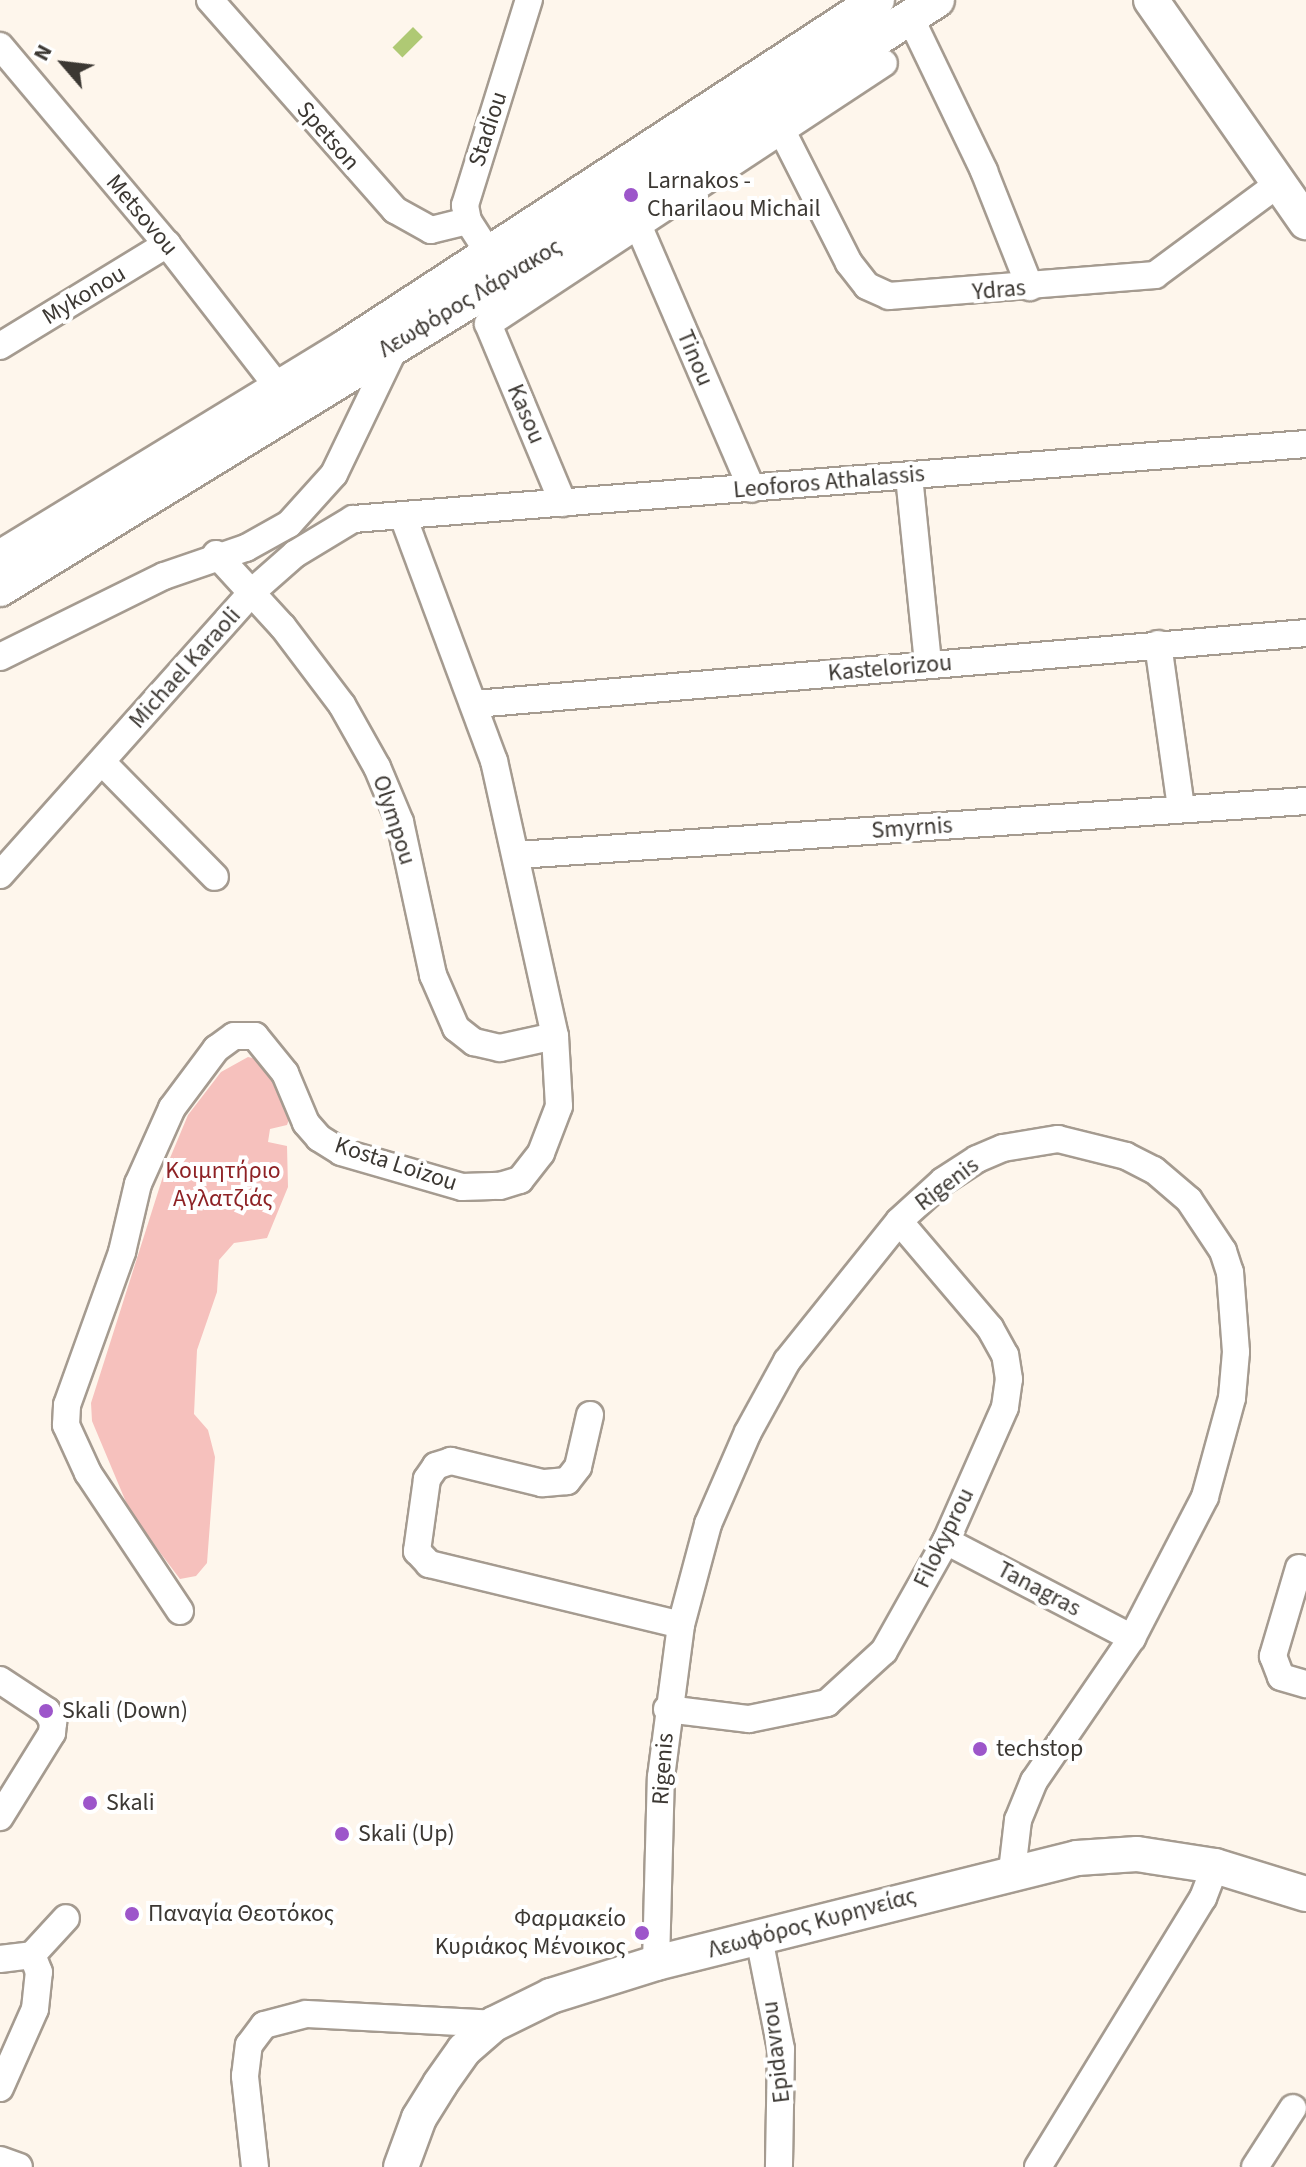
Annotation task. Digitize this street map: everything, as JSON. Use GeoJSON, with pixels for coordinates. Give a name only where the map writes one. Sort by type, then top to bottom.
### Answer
{"type":"FeatureCollection","features":[{"type":"Feature","properties":{"kind":"main road","name":"Λεωφόρος Λάρνακος"},"geometry":{"type":"LineString","coordinates":[[0,558],[490,255],[877,0]]}},
{"type":"Feature","properties":{"kind":"main road"},"geometry":{"type":"LineString","coordinates":[[1151,0],[1306,222]]}},
{"type":"Feature","properties":{"kind":"main road","name":"Λεωφόρος Λάρνακος"},"geometry":{"type":"LineString","coordinates":[[0,589],[924,9]]}},
{"type":"Feature","properties":{"kind":"main road","name":"Λεωφόρος Κυρηνείας"},"geometry":{"type":"LineString","coordinates":[[401,2167],[419,2118],[440,2084],[464,2050],[494,2024],[551,1996],[656,1963],[1012,1871],[1077,1858],[1137,1854],[1215,1866],[1306,1894]]}},
{"type":"Feature","properties":{"kind":"street","name":"Spetson"},"geometry":{"type":"LineString","coordinates":[[210,0],[395,210],[431,230],[468,221]]}},
{"type":"Feature","properties":{"kind":"street","name":"Stadiou"},"geometry":{"type":"LineString","coordinates":[[468,221],[468,194],[529,0]]}},
{"type":"Feature","properties":{"kind":"street"},"geometry":{"type":"LineString","coordinates":[[924,9],[1030,287]]}},
{"type":"Feature","properties":{"kind":"street","name":"Metsovou"},"geometry":{"type":"LineString","coordinates":[[0,46],[167,244],[278,387]]}},
{"type":"Feature","properties":{"kind":"street"},"geometry":{"type":"LineString","coordinates":[[639,227],[884,63]]}},
{"type":"Feature","properties":{"kind":"street","name":"Ydras"},"geometry":{"type":"LineString","coordinates":[[783,133],[849,263],[877,292],[904,297],[1155,275],[1278,184]]}},
{"type":"Feature","properties":{"kind":"street"},"geometry":{"type":"LineString","coordinates":[[468,221],[490,255]]}},
{"type":"Feature","properties":{"kind":"street","name":"Kasou"},"geometry":{"type":"LineString","coordinates":[[563,503],[488,324],[639,227]]}},
{"type":"Feature","properties":{"kind":"street","name":"Tinou"},"geometry":{"type":"LineString","coordinates":[[639,227],[752,489]]}},
{"type":"Feature","properties":{"kind":"street","name":"Mykonou"},"geometry":{"type":"LineString","coordinates":[[1,343],[167,244]]}},
{"type":"Feature","properties":{"kind":"street"},"geometry":{"type":"LineString","coordinates":[[0,657],[216,554],[246,548],[289,524],[334,474],[398,341]]}},
{"type":"Feature","properties":{"kind":"street","name":"Leoforos Athalassis"},"geometry":{"type":"LineString","coordinates":[[353,519],[1306,444]]}},
{"type":"Feature","properties":{"kind":"street"},"geometry":{"type":"LineString","coordinates":[[334,474],[338,498],[353,519]]}},
{"type":"Feature","properties":{"kind":"street"},"geometry":{"type":"LineString","coordinates":[[909,476],[928,664]]}},
{"type":"Feature","properties":{"kind":"street","name":"Kosta Loizou"},"geometry":{"type":"LineString","coordinates":[[180,1611],[88,1473],[66,1425],[67,1405],[122,1252],[147,1159],[172,1108],[216,1049],[234,1036],[255,1036],[285,1073],[306,1123],[341,1152],[462,1187],[500,1186],[531,1169],[552,1129],[561,1081],[555,1036],[518,855],[475,704],[403,516]]}},
{"type":"Feature","properties":{"kind":"street","name":"Michael Karaoli"},"geometry":{"type":"LineString","coordinates":[[0,875],[253,591],[304,547],[353,519]]}},
{"type":"Feature","properties":{"kind":"street","name":"Olympou"},"geometry":{"type":"LineString","coordinates":[[216,554],[253,591],[342,705],[390,794],[433,975],[456,1028],[474,1042],[500,1048],[555,1036]]}},
{"type":"Feature","properties":{"kind":"street","name":"Kastelorizou"},"geometry":{"type":"LineString","coordinates":[[475,704],[1306,633]]}},
{"type":"Feature","properties":{"kind":"street"},"geometry":{"type":"LineString","coordinates":[[1158,644],[1181,808]]}},
{"type":"Feature","properties":{"kind":"street"},"geometry":{"type":"LineString","coordinates":[[102,762],[215,877]]}},
{"type":"Feature","properties":{"kind":"street","name":"Smyrnis"},"geometry":{"type":"LineString","coordinates":[[518,855],[1306,801]]}},
{"type":"Feature","properties":{"kind":"street","name":"Rigenis"},"geometry":{"type":"LineString","coordinates":[[656,1963],[667,1709],[681,1625],[708,1524],[748,1432],[787,1361],[899,1221],[943,1181],[977,1159],[1003,1148],[1058,1139],[1106,1147],[1154,1170],[1189,1200],[1223,1251],[1233,1291],[1236,1352],[1220,1454],[1205,1497],[1132,1638],[1034,1781],[1018,1820],[1012,1871]]}},
{"type":"Feature","properties":{"kind":"street","name":"Filokyprou"},"geometry":{"type":"LineString","coordinates":[[667,1709],[749,1719],[827,1703],[884,1651],[946,1541],[1005,1407],[1009,1379],[1005,1355],[990,1328],[899,1221]]}},
{"type":"Feature","properties":{"kind":"street"},"geometry":{"type":"LineString","coordinates":[[590,1415],[578,1467],[567,1481],[542,1483],[451,1461],[436,1466],[427,1479],[417,1551],[429,1564],[681,1625]]}},
{"type":"Feature","properties":{"kind":"street","name":"Tanagras"},"geometry":{"type":"LineString","coordinates":[[946,1541],[1132,1638]]}},
{"type":"Feature","properties":{"kind":"street"},"geometry":{"type":"LineString","coordinates":[[1299,1568],[1273,1656],[1281,1677],[1306,1684]]}},
{"type":"Feature","properties":{"kind":"street"},"geometry":{"type":"LineString","coordinates":[[0,1680],[47,1711],[53,1722],[48,1741],[0,1817]]}},
{"type":"Feature","properties":{"kind":"street"},"geometry":{"type":"LineString","coordinates":[[1038,2167],[1203,1898],[1215,1866]]}},
{"type":"Feature","properties":{"kind":"street"},"geometry":{"type":"LineString","coordinates":[[0,1959],[32,1955],[66,1918]]}},
{"type":"Feature","properties":{"kind":"street","name":"Epidavrou"},"geometry":{"type":"LineString","coordinates":[[759,1938],[781,2049],[779,2167]]}},
{"type":"Feature","properties":{"kind":"street"},"geometry":{"type":"LineString","coordinates":[[0,2088],[35,2009],[39,1972],[32,1955]]}},
{"type":"Feature","properties":{"kind":"street"},"geometry":{"type":"LineString","coordinates":[[255,2167],[245,2076],[249,2045],[264,2025],[306,2014],[494,2024]]}},
{"type":"Feature","properties":{"kind":"street"},"geometry":{"type":"LineString","coordinates":[[1255,2167],[1293,2108]]}},
{"type":"Feature","properties":{"kind":"street"},"geometry":{"type":"LineString","coordinates":[[0,2160],[19,2167]]}},
{"type":"Feature","properties":{"kind":"green space","name":"Κοιμητήριο Αγλατζιάς"},"geometry":{"type":"Polygon","coordinates":[[[248,1057],[272,1062],[292,1111],[287,1125],[270,1129],[268,1142],[287,1146],[288,1187],[267,1238],[234,1243],[219,1260],[217,1292],[197,1350],[194,1414],[208,1430],[215,1457],[207,1563],[196,1576],[180,1579],[131,1514],[92,1421],[91,1403],[165,1170],[188,1115],[221,1072],[248,1057]]]}},
{"type":"Feature","properties":{"kind":"shaded area"},"geometry":{"type":"Polygon","coordinates":[[[413,27],[423,37],[402,57],[392,48],[413,27]]]}},
{"type":"Feature","properties":{"kind":"place","name":"Larnakos - Charilaou Michail"},"geometry":{"type":"Point","coordinates":[631,195]}},
{"type":"Feature","properties":{"kind":"place","name":"Skali (Down)"},"geometry":{"type":"Point","coordinates":[46,1711]}},
{"type":"Feature","properties":{"kind":"place","name":"techstop"},"geometry":{"type":"Point","coordinates":[980,1749]}},
{"type":"Feature","properties":{"kind":"place","name":"Skali"},"geometry":{"type":"Point","coordinates":[90,1803]}},
{"type":"Feature","properties":{"kind":"place","name":"Skali (Up)"},"geometry":{"type":"Point","coordinates":[342,1834]}},
{"type":"Feature","properties":{"kind":"place","name":"Παναγία Θεοτόκος"},"geometry":{"type":"Point","coordinates":[132,1914]}},
{"type":"Feature","properties":{"kind":"place","name":"Φαρμακείο Κυριάκος Μένοικος"},"geometry":{"type":"Point","coordinates":[642,1933]}}]}
